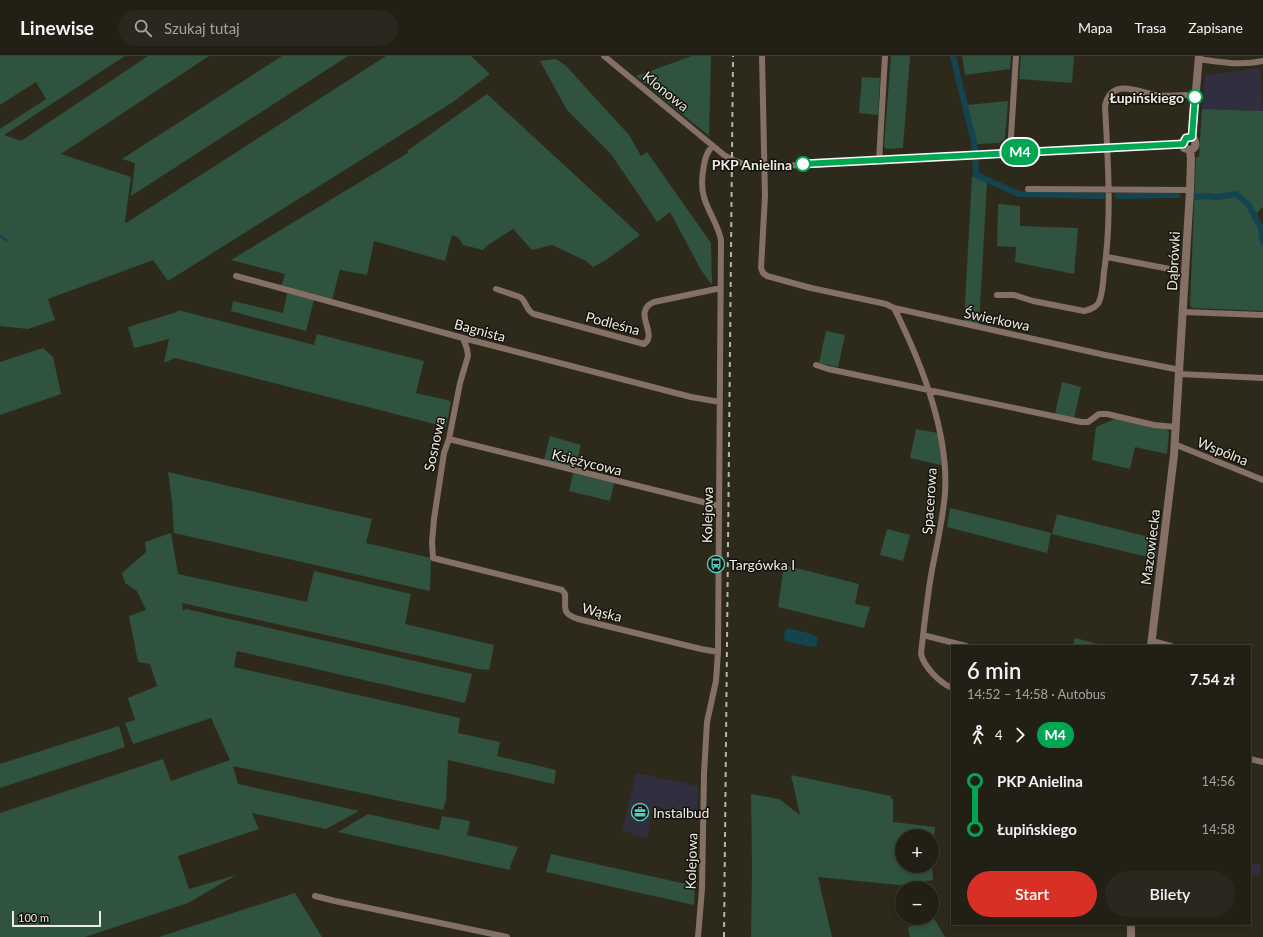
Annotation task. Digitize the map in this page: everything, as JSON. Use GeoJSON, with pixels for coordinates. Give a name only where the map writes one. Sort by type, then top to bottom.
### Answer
{"type":"FeatureCollection","features":[{"type":"Feature","properties":{"kind":"street","name":"Klonowa"},"geometry":{"type":"LineString","coordinates":[[604,56],[713,146],[734,161],[749,166],[764,167],[1183,144]]}},
{"type":"Feature","properties":{"kind":"street","name":"Świerkowa"},"geometry":{"type":"LineString","coordinates":[[762,56],[765,196],[762,271],[767,276],[811,288],[886,304],[894,308],[1180,372]]}},
{"type":"Feature","properties":{"kind":"street"},"geometry":{"type":"LineString","coordinates":[[880,161],[886,56]]}},
{"type":"Feature","properties":{"kind":"street"},"geometry":{"type":"LineString","coordinates":[[1010,153],[1016,56]]}},
{"type":"Feature","properties":{"kind":"street"},"geometry":{"type":"LineString","coordinates":[[1192,137],[1186,138],[1183,144],[1184,148],[1190,150],[1195,145],[1192,137],[1199,58],[1233,64],[1250,64],[1263,61]]}},
{"type":"Feature","properties":{"kind":"street"},"geometry":{"type":"LineString","coordinates":[[997,295],[1014,295],[1068,308],[1088,311],[1099,302],[1106,257],[1110,190],[1105,106],[1108,98],[1114,92],[1123,88],[1156,95],[1186,95]]}},
{"type":"Feature","properties":{"kind":"street","name":"Kolejowa"},"geometry":{"type":"LineString","coordinates":[[698,937],[702,889],[704,774],[707,722],[716,681],[718,652],[721,288],[719,233],[702,188],[704,162],[708,151],[713,146]]}},
{"type":"Feature","properties":{"kind":"street","name":"Dąbrówki"},"geometry":{"type":"LineString","coordinates":[[1174,448],[1180,372],[1190,190],[1190,150]]}},
{"type":"Feature","properties":{"kind":"street"},"geometry":{"type":"LineString","coordinates":[[1028,189],[1190,190]]}},
{"type":"Feature","properties":{"kind":"street"},"geometry":{"type":"LineString","coordinates":[[1106,257],[1175,270]]}},
{"type":"Feature","properties":{"kind":"street","name":"Bagnista"},"geometry":{"type":"LineString","coordinates":[[236,276],[463,338],[691,397],[720,402]]}},
{"type":"Feature","properties":{"kind":"street","name":"Podleśna"},"geometry":{"type":"LineString","coordinates":[[496,289],[524,299],[527,310],[534,314],[644,344],[647,342],[649,336],[644,313],[647,305],[670,298],[721,288]]}},
{"type":"Feature","properties":{"kind":"street","name":"Spacerowa"},"geometry":{"type":"LineString","coordinates":[[894,308],[912,347],[929,390],[944,452],[945,492],[940,534],[932,571],[921,654],[922,661],[926,667],[947,686],[951,688]]}},
{"type":"Feature","properties":{"kind":"street"},"geometry":{"type":"LineString","coordinates":[[1183,312],[1263,315]]}},
{"type":"Feature","properties":{"kind":"street","name":"Sosnowa"},"geometry":{"type":"LineString","coordinates":[[433,558],[432,542],[434,519],[444,453],[449,439],[460,383],[468,356],[463,338]]}},
{"type":"Feature","properties":{"kind":"street"},"geometry":{"type":"LineString","coordinates":[[816,365],[828,369],[1081,422],[1088,422],[1099,414],[1108,414],[1154,425],[1176,427]]}},
{"type":"Feature","properties":{"kind":"street"},"geometry":{"type":"LineString","coordinates":[[1180,372],[1263,378]]}},
{"type":"Feature","properties":{"kind":"street","name":"Księżycowa"},"geometry":{"type":"LineString","coordinates":[[449,439],[719,506]]}},
{"type":"Feature","properties":{"kind":"street","name":"Wspólna"},"geometry":{"type":"LineString","coordinates":[[1174,448],[1180,446],[1263,480]]}},
{"type":"Feature","properties":{"kind":"street","name":"Mazowiecka"},"geometry":{"type":"LineString","coordinates":[[1151,644],[1174,448]]}},
{"type":"Feature","properties":{"kind":"street","name":"Wąska"},"geometry":{"type":"LineString","coordinates":[[433,558],[562,590],[566,594],[565,611],[574,618],[718,652]]}},
{"type":"Feature","properties":{"kind":"street"},"geometry":{"type":"LineString","coordinates":[[923,635],[962,645]]}},
{"type":"Feature","properties":{"kind":"street"},"geometry":{"type":"LineString","coordinates":[[1151,644],[1161,645]]}},
{"type":"Feature","properties":{"kind":"street"},"geometry":{"type":"LineString","coordinates":[[1251,759],[1263,762]]}},
{"type":"Feature","properties":{"kind":"street"},"geometry":{"type":"LineString","coordinates":[[315,896],[507,937]]}},
{"type":"Feature","properties":{"kind":"street"},"geometry":{"type":"LineString","coordinates":[[1131,925],[1131,937]]}},
{"type":"Feature","properties":{"kind":"shaded area"},"geometry":{"type":"Polygon","coordinates":[[[1260,68],[1263,111],[1202,109],[1205,75],[1260,68]]]}},
{"type":"Feature","properties":{"kind":"shaded area"},"geometry":{"type":"Polygon","coordinates":[[[636,773],[698,786],[697,816],[653,806],[647,838],[633,835],[632,833],[626,831],[624,833],[622,832],[636,773]]]}},
{"type":"Feature","properties":{"kind":"shaded area"},"geometry":{"type":"Polygon","coordinates":[[[1251,862],[1261,865],[1259,877],[1251,874],[1251,862]]]}},
{"type":"Feature","properties":{"kind":"green space"},"geometry":{"type":"Polygon","coordinates":[[[0,56],[125,56],[4,135],[21,141],[148,56],[209,56],[61,154],[131,177],[125,221],[126,223],[386,56],[471,56],[490,74],[453,102],[168,281],[153,260],[48,299],[55,320],[28,329],[0,326],[0,129],[46,99],[36,82],[0,105],[0,56]]]}},
{"type":"Feature","properties":{"kind":"green space"},"geometry":{"type":"Polygon","coordinates":[[[282,56],[348,56],[131,196],[135,163],[122,159],[282,56]]]}},
{"type":"Feature","properties":{"kind":"green space"},"geometry":{"type":"Polygon","coordinates":[[[692,56],[711,56],[709,136],[636,76],[692,56]]]}},
{"type":"Feature","properties":{"kind":"green space"},"geometry":{"type":"Polygon","coordinates":[[[891,56],[910,56],[903,148],[886,149],[884,146],[891,56]]]}},
{"type":"Feature","properties":{"kind":"green space"},"geometry":{"type":"Polygon","coordinates":[[[962,56],[1011,56],[1010,69],[965,75],[962,56]]]}},
{"type":"Feature","properties":{"kind":"green space"},"geometry":{"type":"Polygon","coordinates":[[[1021,56],[1074,56],[1072,83],[1019,79],[1021,56]]]}},
{"type":"Feature","properties":{"kind":"green space"},"geometry":{"type":"Polygon","coordinates":[[[554,59],[558,60],[567,67],[629,135],[641,156],[647,152],[711,243],[712,285],[701,270],[670,212],[657,222],[611,154],[567,110],[540,61],[554,59]]]}},
{"type":"Feature","properties":{"kind":"green space"},"geometry":{"type":"Polygon","coordinates":[[[862,77],[880,78],[878,115],[859,113],[862,77]]]}},
{"type":"Feature","properties":{"kind":"green space"},"geometry":{"type":"Polygon","coordinates":[[[487,94],[640,235],[606,260],[593,267],[586,261],[552,245],[532,250],[513,229],[488,245],[483,250],[463,245],[459,238],[452,235],[445,261],[374,241],[367,275],[340,270],[332,300],[281,287],[285,274],[231,260],[408,153],[407,151],[487,94]]]}},
{"type":"Feature","properties":{"kind":"green space"},"geometry":{"type":"Polygon","coordinates":[[[1008,101],[1005,138],[1000,143],[976,144],[967,105],[1008,101]]]}},
{"type":"Feature","properties":{"kind":"green space"},"geometry":{"type":"Polygon","coordinates":[[[1202,109],[1263,111],[1263,207],[1257,213],[1263,233],[1263,311],[1192,308],[1190,305],[1196,157],[1199,157],[1202,109]]]}},
{"type":"Feature","properties":{"kind":"green space"},"geometry":{"type":"Polygon","coordinates":[[[972,176],[987,183],[979,325],[964,321],[972,176]]]}},
{"type":"Feature","properties":{"kind":"green space"},"geometry":{"type":"Polygon","coordinates":[[[998,204],[1020,206],[1020,226],[1078,228],[1074,274],[1015,262],[1016,247],[997,246],[998,204]]]}},
{"type":"Feature","properties":{"kind":"green space"},"geometry":{"type":"Polygon","coordinates":[[[287,293],[314,300],[306,331],[231,311],[233,301],[283,313],[287,293]]]}},
{"type":"Feature","properties":{"kind":"green space"},"geometry":{"type":"Polygon","coordinates":[[[178,310],[314,345],[317,334],[424,361],[416,393],[451,401],[446,427],[175,358],[164,363],[169,339],[134,348],[128,327],[177,312],[178,310]]]}},
{"type":"Feature","properties":{"kind":"green space"},"geometry":{"type":"Polygon","coordinates":[[[826,331],[845,335],[838,367],[819,363],[826,331]]]}},
{"type":"Feature","properties":{"kind":"green space"},"geometry":{"type":"Polygon","coordinates":[[[43,348],[53,357],[61,394],[0,415],[0,362],[43,348]]]}},
{"type":"Feature","properties":{"kind":"green space"},"geometry":{"type":"Polygon","coordinates":[[[1062,382],[1081,387],[1074,418],[1055,414],[1062,382]]]}},
{"type":"Feature","properties":{"kind":"green space"},"geometry":{"type":"Polygon","coordinates":[[[1117,418],[1166,429],[1169,432],[1167,454],[1135,447],[1130,469],[1092,460],[1096,427],[1117,418]]]}},
{"type":"Feature","properties":{"kind":"green space"},"geometry":{"type":"Polygon","coordinates":[[[916,429],[938,433],[942,458],[941,465],[910,458],[916,429]]]}},
{"type":"Feature","properties":{"kind":"green space"},"geometry":{"type":"Polygon","coordinates":[[[550,436],[581,445],[575,468],[544,460],[550,436]]]}},
{"type":"Feature","properties":{"kind":"green space"},"geometry":{"type":"Polygon","coordinates":[[[168,472],[372,519],[366,543],[431,558],[430,591],[174,533],[168,472]]]}},
{"type":"Feature","properties":{"kind":"green space"},"geometry":{"type":"Polygon","coordinates":[[[573,473],[614,483],[610,501],[569,491],[573,473]]]}},
{"type":"Feature","properties":{"kind":"green space"},"geometry":{"type":"Polygon","coordinates":[[[950,508],[1051,533],[1047,553],[947,527],[950,508]]]}},
{"type":"Feature","properties":{"kind":"green space"},"geometry":{"type":"Polygon","coordinates":[[[1057,514],[1157,539],[1156,559],[1052,534],[1057,514]]]}},
{"type":"Feature","properties":{"kind":"green space"},"geometry":{"type":"Polygon","coordinates":[[[887,529],[910,535],[903,561],[880,555],[887,529]]]}},
{"type":"Feature","properties":{"kind":"green space"},"geometry":{"type":"Polygon","coordinates":[[[171,533],[178,574],[307,602],[314,571],[411,594],[405,624],[494,645],[489,670],[478,669],[182,603],[183,611],[186,609],[472,674],[465,703],[237,651],[234,667],[460,718],[458,733],[500,742],[497,756],[556,770],[554,784],[448,760],[446,800],[443,810],[233,766],[238,784],[359,811],[326,829],[252,813],[259,829],[178,856],[189,889],[236,875],[188,903],[85,937],[0,937],[0,813],[163,759],[171,781],[230,760],[211,718],[133,744],[125,723],[135,720],[128,698],[157,686],[150,664],[138,662],[129,616],[146,610],[137,591],[125,583],[122,573],[146,552],[145,542],[171,533]]]}},
{"type":"Feature","properties":{"kind":"green space"},"geometry":{"type":"Polygon","coordinates":[[[784,565],[859,584],[855,604],[870,607],[864,628],[778,607],[784,565]]]}},
{"type":"Feature","properties":{"kind":"green space"},"geometry":{"type":"Polygon","coordinates":[[[1075,638],[1102,645],[1073,645],[1075,638]]]}},
{"type":"Feature","properties":{"kind":"green space"},"geometry":{"type":"Polygon","coordinates":[[[119,726],[125,747],[0,788],[0,764],[119,726]]]}},
{"type":"Feature","properties":{"kind":"green space"},"geometry":{"type":"Polygon","coordinates":[[[791,775],[891,796],[891,799],[893,799],[893,822],[935,827],[935,829],[895,829],[895,873],[932,873],[933,880],[895,881],[895,885],[818,877],[832,937],[751,937],[751,794],[779,799],[800,815],[791,775]]]}},
{"type":"Feature","properties":{"kind":"green space"},"geometry":{"type":"Polygon","coordinates":[[[368,814],[439,830],[442,816],[470,821],[467,835],[518,847],[510,870],[338,832],[368,814]]]}},
{"type":"Feature","properties":{"kind":"green space"},"geometry":{"type":"Polygon","coordinates":[[[551,854],[695,886],[694,905],[546,872],[551,854]]]}},
{"type":"Feature","properties":{"kind":"green space"},"geometry":{"type":"Polygon","coordinates":[[[295,893],[322,937],[159,937],[295,893]]]}},
{"type":"Feature","properties":{"kind":"green space"},"geometry":{"type":"Polygon","coordinates":[[[913,925],[938,925],[945,937],[910,937],[908,927],[913,925]]]}},
{"type":"Feature","properties":{"kind":"water"},"geometry":{"type":"Polygon","coordinates":[[[787,628],[812,634],[817,637],[817,646],[811,647],[785,641],[784,634],[787,628]]]}},
{"type":"Feature","properties":{"kind":"waterway"},"geometry":{"type":"LineString","coordinates":[[953,56],[974,142],[976,175],[1019,194],[1102,196]]}},
{"type":"Feature","properties":{"kind":"waterway"},"geometry":{"type":"LineString","coordinates":[[1195,197],[1217,197],[1236,194],[1248,204],[1261,228],[1263,242]]}},
{"type":"Feature","properties":{"kind":"waterway"},"geometry":{"type":"LineString","coordinates":[[1118,196],[1177,195]]}},
{"type":"Feature","properties":{"kind":"waterway"},"geometry":{"type":"LineString","coordinates":[[0,236],[8,241]]}},
{"type":"Feature","properties":{"kind":"railway"},"geometry":{"type":"LineString","coordinates":[[724,937],[733,56]]}},
{"type":"Feature","properties":{"kind":"bus line","name":"M4"},"geometry":{"type":"LineString","coordinates":[[803,164],[1183,144],[1184,139],[1192,137],[1194,130],[1195,97]]}},
{"type":"Feature","properties":{"kind":"place","name":"Łupińskiego"},"geometry":{"type":"Point","coordinates":[1195,97]}},
{"type":"Feature","properties":{"kind":"place","name":"PKP Anielina"},"geometry":{"type":"Point","coordinates":[803,164]}},
{"type":"Feature","properties":{"kind":"place","name":"Targówka I"},"geometry":{"type":"Point","coordinates":[716,564]}},
{"type":"Feature","properties":{"kind":"place","name":"Instalbud"},"geometry":{"type":"Point","coordinates":[640,812]}}]}
